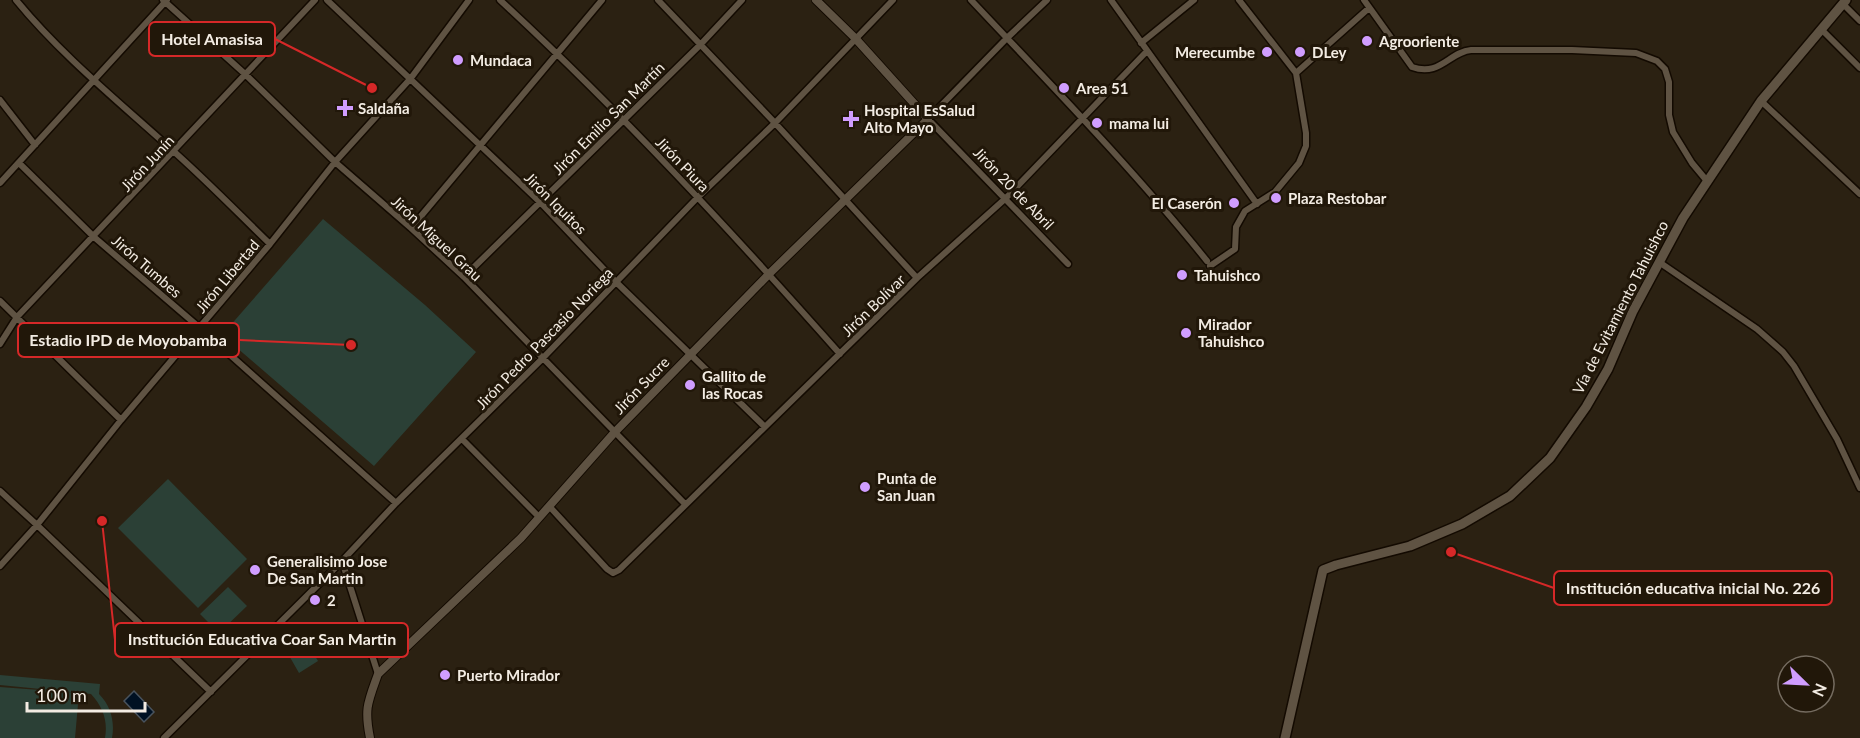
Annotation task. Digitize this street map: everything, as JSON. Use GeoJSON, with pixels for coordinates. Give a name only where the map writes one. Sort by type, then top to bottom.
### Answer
{"type":"FeatureCollection","features":[{"type":"Feature","properties":{"kind":"main road","name":"Vía de Evitamiento Tahuishco"},"geometry":{"type":"LineString","coordinates":[[1285,738],[1323,570],[1410,546],[1462,524],[1510,496],[1550,458],[1586,407],[1608,369],[1633,311],[1683,218],[1761,101],[1845,2]]}},
{"type":"Feature","properties":{"kind":"street"},"geometry":{"type":"LineString","coordinates":[[16,0],[28,15],[94,80],[174,151],[270,244]]}},
{"type":"Feature","properties":{"kind":"street","name":"Jirón Junín"},"geometry":{"type":"LineString","coordinates":[[0,344],[17,317],[315,0]]}},
{"type":"Feature","properties":{"kind":"street","name":"Jirón Iquitos"},"geometry":{"type":"LineString","coordinates":[[327,0],[540,202],[616,282],[765,427]]}},
{"type":"Feature","properties":{"kind":"street","name":"Jirón Libertad"},"geometry":{"type":"LineString","coordinates":[[0,566],[38,525],[121,420],[270,244],[335,162],[411,78],[469,0]]}},
{"type":"Feature","properties":{"kind":"street","name":"Jirón Piura"},"geometry":{"type":"LineString","coordinates":[[500,0],[558,54],[698,197],[840,354]]}},
{"type":"Feature","properties":{"kind":"street"},"geometry":{"type":"LineString","coordinates":[[411,228],[602,0]]}},
{"type":"Feature","properties":{"kind":"street"},"geometry":{"type":"LineString","coordinates":[[658,0],[918,278]]}},
{"type":"Feature","properties":{"kind":"street","name":"Jirón Emilio San Martín"},"geometry":{"type":"LineString","coordinates":[[464,277],[701,44],[742,0]]}},
{"type":"Feature","properties":{"kind":"street","name":"Jirón 20 de Abril"},"geometry":{"type":"LineString","coordinates":[[816,0],[855,38],[928,119],[1068,264]]}},
{"type":"Feature","properties":{"kind":"street","name":"Jirón Pedro Pascasio Noriega"},"geometry":{"type":"LineString","coordinates":[[164,738],[542,359],[893,0]]}},
{"type":"Feature","properties":{"kind":"street"},"geometry":{"type":"LineString","coordinates":[[970,0],[1083,117],[1174,220],[1208,263],[1235,249],[1236,227],[1245,211],[1275,192],[1299,163],[1306,146],[1296,73],[1239,0]]}},
{"type":"Feature","properties":{"kind":"street"},"geometry":{"type":"LineString","coordinates":[[928,119],[1006,38],[1047,0]]}},
{"type":"Feature","properties":{"kind":"street"},"geometry":{"type":"LineString","coordinates":[[1111,0],[1257,204]]}},
{"type":"Feature","properties":{"kind":"street"},"geometry":{"type":"LineString","coordinates":[[1141,43],[1194,0]]}},
{"type":"Feature","properties":{"kind":"street"},"geometry":{"type":"LineString","coordinates":[[1364,0],[1412,67],[1419,69],[1436,68],[1461,51],[1471,50],[1572,50],[1636,53],[1657,61],[1665,69],[1669,82],[1669,115],[1673,132],[1692,163],[1707,181]]}},
{"type":"Feature","properties":{"kind":"street"},"geometry":{"type":"LineString","coordinates":[[0,183],[165,1]]}},
{"type":"Feature","properties":{"kind":"street","name":"Jirón Miguel Grau"},"geometry":{"type":"LineString","coordinates":[[165,1],[245,74],[335,162],[464,277],[685,504]]}},
{"type":"Feature","properties":{"kind":"street"},"geometry":{"type":"LineString","coordinates":[[1845,2],[1860,21]]}},
{"type":"Feature","properties":{"kind":"street"},"geometry":{"type":"LineString","coordinates":[[1296,73],[1369,8]]}},
{"type":"Feature","properties":{"kind":"street"},"geometry":{"type":"LineString","coordinates":[[1822,30],[1860,68]]}},
{"type":"Feature","properties":{"kind":"street","name":"Jirón Bolívar"},"geometry":{"type":"LineString","coordinates":[[549,506],[607,569],[613,573],[619,570],[918,278],[1006,198],[1147,51]]}},
{"type":"Feature","properties":{"kind":"street"},"geometry":{"type":"LineString","coordinates":[[0,100],[35,145]]}},
{"type":"Feature","properties":{"kind":"street"},"geometry":{"type":"LineString","coordinates":[[1761,101],[1860,194]]}},
{"type":"Feature","properties":{"kind":"street","name":"Jirón Sucre"},"geometry":{"type":"LineString","coordinates":[[378,674],[521,538],[614,433],[689,355],[844,199],[928,119]]}},
{"type":"Feature","properties":{"kind":"street","name":"Jirón Tumbes"},"geometry":{"type":"LineString","coordinates":[[19,163],[94,237],[396,503]]}},
{"type":"Feature","properties":{"kind":"street"},"geometry":{"type":"LineString","coordinates":[[1659,262],[1757,329],[1783,352],[1794,366],[1836,439],[1860,488]]}},
{"type":"Feature","properties":{"kind":"street"},"geometry":{"type":"LineString","coordinates":[[0,301],[121,420]]}},
{"type":"Feature","properties":{"kind":"street"},"geometry":{"type":"LineString","coordinates":[[462,439],[539,517]]}},
{"type":"Feature","properties":{"kind":"street"},"geometry":{"type":"LineString","coordinates":[[0,491],[211,692]]}},
{"type":"Feature","properties":{"kind":"street"},"geometry":{"type":"LineString","coordinates":[[342,561],[378,674],[366,715],[370,738]]}},
{"type":"Feature","properties":{"kind":"green space"},"geometry":{"type":"Polygon","coordinates":[[[323,219],[425,305],[476,352],[374,466],[222,335],[323,219]]]}},
{"type":"Feature","properties":{"kind":"green space"},"geometry":{"type":"Polygon","coordinates":[[[168,479],[247,559],[198,608],[118,528],[168,479]]]}},
{"type":"Feature","properties":{"kind":"green space"},"geometry":{"type":"Polygon","coordinates":[[[228,587],[247,606],[219,633],[200,614],[228,587]]]}},
{"type":"Feature","properties":{"kind":"green space"},"geometry":{"type":"Polygon","coordinates":[[[302,634],[318,661],[299,673],[283,645],[302,634]]]}},
{"type":"Feature","properties":{"kind":"green space"},"geometry":{"type":"Polygon","coordinates":[[[0,675],[100,684],[99,694],[111,714],[112,738],[105,738],[104,714],[91,694],[0,685],[0,675]]]}},
{"type":"Feature","properties":{"kind":"green space"},"geometry":{"type":"Polygon","coordinates":[[[0,687],[79,693],[75,738],[0,738],[0,687]]]}},
{"type":"Feature","properties":{"kind":"water"},"geometry":{"type":"Polygon","coordinates":[[[134,691],[154,712],[144,722],[124,701],[134,691]]]}},
{"type":"Feature","properties":{"kind":"place","name":"Agrooriente"},"geometry":{"type":"Point","coordinates":[1367,41]}},
{"type":"Feature","properties":{"kind":"place","name":"Merecumbe"},"geometry":{"type":"Point","coordinates":[1267,52]}},
{"type":"Feature","properties":{"kind":"place","name":"DLey"},"geometry":{"type":"Point","coordinates":[1300,52]}},
{"type":"Feature","properties":{"kind":"place","name":"Mundaca"},"geometry":{"type":"Point","coordinates":[458,60]}},
{"type":"Feature","properties":{"kind":"place","name":"Hotel Amasisa"},"geometry":{"type":"Point","coordinates":[372,88]}},
{"type":"Feature","properties":{"kind":"place","name":"Area 51"},"geometry":{"type":"Point","coordinates":[1064,88]}},
{"type":"Feature","properties":{"kind":"place","name":"Saldaña"},"geometry":{"type":"Point","coordinates":[345,108]}},
{"type":"Feature","properties":{"kind":"place","name":"Hospital EsSalud Alto Mayo"},"geometry":{"type":"Point","coordinates":[851,119]}},
{"type":"Feature","properties":{"kind":"place","name":"mama lui"},"geometry":{"type":"Point","coordinates":[1097,123]}},
{"type":"Feature","properties":{"kind":"place","name":"Plaza Restobar"},"geometry":{"type":"Point","coordinates":[1276,198]}},
{"type":"Feature","properties":{"kind":"place","name":"El Caserón"},"geometry":{"type":"Point","coordinates":[1234,203]}},
{"type":"Feature","properties":{"kind":"place","name":"Tahuishco"},"geometry":{"type":"Point","coordinates":[1182,275]}},
{"type":"Feature","properties":{"kind":"place","name":"Mirador Tahuishco"},"geometry":{"type":"Point","coordinates":[1186,333]}},
{"type":"Feature","properties":{"kind":"place","name":"Estadio IPD de Moyobamba"},"geometry":{"type":"Point","coordinates":[351,345]}},
{"type":"Feature","properties":{"kind":"place","name":"Gallito de las Rocas"},"geometry":{"type":"Point","coordinates":[690,385]}},
{"type":"Feature","properties":{"kind":"place","name":"Punta de San Juan"},"geometry":{"type":"Point","coordinates":[865,487]}},
{"type":"Feature","properties":{"kind":"place","name":"Institución Educativa Coar San Martin"},"geometry":{"type":"Point","coordinates":[102,521]}},
{"type":"Feature","properties":{"kind":"place","name":"Institución educativa inicial No. 226"},"geometry":{"type":"Point","coordinates":[1451,552]}},
{"type":"Feature","properties":{"kind":"place","name":"Generalisimo Jose De San Martin"},"geometry":{"type":"Point","coordinates":[255,570]}},
{"type":"Feature","properties":{"kind":"place","name":"2"},"geometry":{"type":"Point","coordinates":[315,600]}},
{"type":"Feature","properties":{"kind":"place","name":"Puerto Mirador"},"geometry":{"type":"Point","coordinates":[445,675]}}]}
